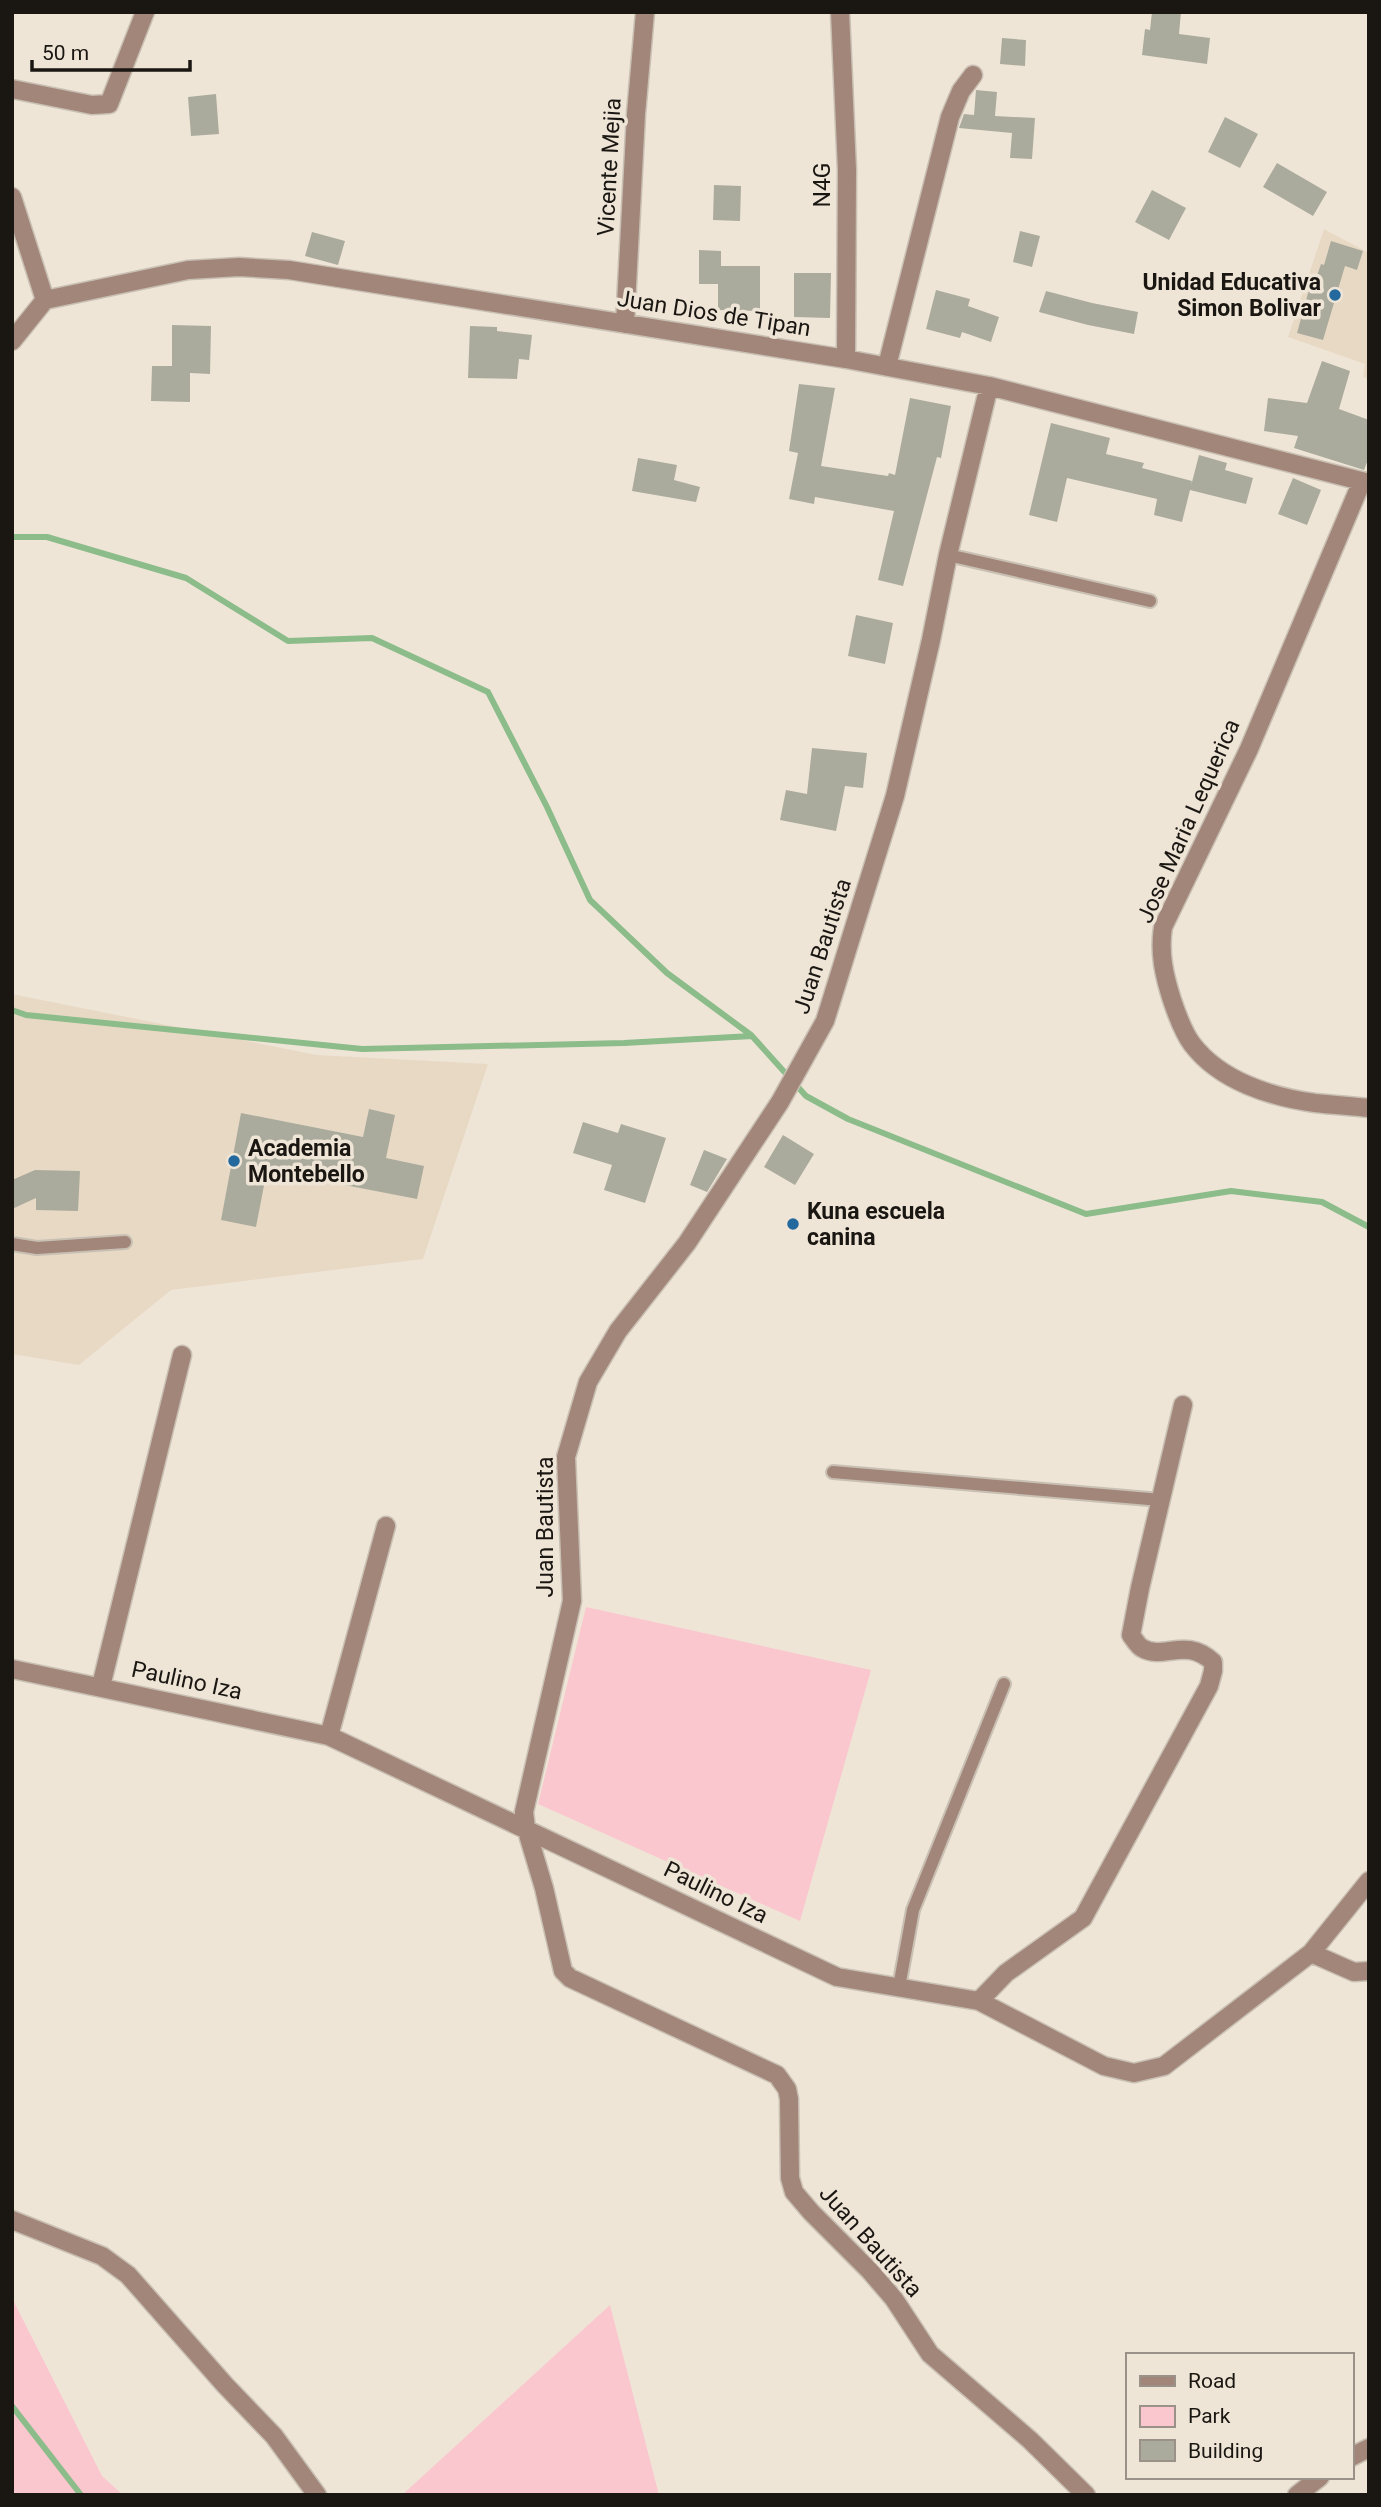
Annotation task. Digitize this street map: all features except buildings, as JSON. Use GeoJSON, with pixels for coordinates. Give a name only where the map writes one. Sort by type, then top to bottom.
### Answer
{"type":"FeatureCollection","features":[{"type":"Feature","properties":{"kind":"street"},"geometry":{"type":"LineString","coordinates":[[12,89],[92,105],[109,104],[145,12]]}},
{"type":"Feature","properties":{"kind":"street","name":"Vicente Mejia"},"geometry":{"type":"LineString","coordinates":[[625,324],[636,114],[645,12]]}},
{"type":"Feature","properties":{"kind":"street","name":"N4G"},"geometry":{"type":"LineString","coordinates":[[840,12],[848,170],[846,359]]}},
{"type":"Feature","properties":{"kind":"street"},"geometry":{"type":"LineString","coordinates":[[887,366],[948,125],[961,91],[973,75]]}},
{"type":"Feature","properties":{"kind":"street"},"geometry":{"type":"LineString","coordinates":[[12,197],[44,300],[12,341]]}},
{"type":"Feature","properties":{"kind":"street","name":"Juan Dios de Tipan"},"geometry":{"type":"LineString","coordinates":[[44,300],[188,270],[239,267],[289,270],[846,359],[989,386],[1365,482]]}},
{"type":"Feature","properties":{"kind":"street","name":"Juan Bautista"},"geometry":{"type":"LineString","coordinates":[[989,386],[948,555],[895,796],[825,1021],[780,1102],[687,1243],[618,1331],[588,1382],[566,1457],[572,1601],[524,1812],[563,1970],[570,1978],[777,2075],[783,2081],[789,2099],[789,2166],[794,2192],[894,2299],[930,2354],[1012,2423],[1086,2495]]}},
{"type":"Feature","properties":{"kind":"street","name":"Jose Maria Lequerica"},"geometry":{"type":"LineString","coordinates":[[1365,482],[1249,749],[1163,927],[1160,944],[1167,986],[1178,1018],[1192,1044],[1219,1070],[1262,1091],[1314,1103],[1369,1108]]}},
{"type":"Feature","properties":{"kind":"street"},"geometry":{"type":"LineString","coordinates":[[101,1686],[182,1355]]}},
{"type":"Feature","properties":{"kind":"street"},"geometry":{"type":"LineString","coordinates":[[979,2001],[1006,1973],[1083,1918],[1209,1686],[1213,1662],[1202,1652],[1151,1651],[1141,1648],[1131,1635],[1183,1405]]}},
{"type":"Feature","properties":{"kind":"street"},"geometry":{"type":"LineString","coordinates":[[329,1737],[386,1526]]}},
{"type":"Feature","properties":{"kind":"street","name":"Paulino Iza"},"geometry":{"type":"LineString","coordinates":[[12,1669],[329,1737],[837,1977],[979,2001],[1104,2066],[1134,2073],[1164,2066],[1311,1953],[1369,1881]]}},
{"type":"Feature","properties":{"kind":"street"},"geometry":{"type":"LineString","coordinates":[[1311,1953],[1354,1972],[1369,1971]]}},
{"type":"Feature","properties":{"kind":"street"},"geometry":{"type":"LineString","coordinates":[[12,2220],[102,2256],[128,2275],[274,2436],[317,2495]]}},
{"type":"Feature","properties":{"kind":"street"},"geometry":{"type":"LineString","coordinates":[[1353,2456],[1369,2448]]}},
{"type":"Feature","properties":{"kind":"street"},"geometry":{"type":"LineString","coordinates":[[1297,2495],[1317,2479]]}},
{"type":"Feature","properties":{"kind":"lane"},"geometry":{"type":"LineString","coordinates":[[948,555],[1150,601]]}},
{"type":"Feature","properties":{"kind":"lane"},"geometry":{"type":"LineString","coordinates":[[12,1244],[37,1248],[125,1242]]}},
{"type":"Feature","properties":{"kind":"lane"},"geometry":{"type":"LineString","coordinates":[[833,1472],[1161,1500]]}},
{"type":"Feature","properties":{"kind":"lane"},"geometry":{"type":"LineString","coordinates":[[899,1987],[913,1910],[1004,1684]]}},
{"type":"Feature","properties":{"kind":"shaded area","name":"Unidad Educativa Simon Bolivar"},"geometry":{"type":"Polygon","coordinates":[[[1324,229],[1369,253],[1369,379],[1363,377],[1365,364],[1288,337],[1324,229]]]}},
{"type":"Feature","properties":{"kind":"shaded area","name":"Academia Montebello"},"geometry":{"type":"Polygon","coordinates":[[[12,994],[317,1055],[488,1064],[423,1259],[171,1290],[79,1365],[12,1354],[12,994]]]}},
{"type":"Feature","properties":{"kind":"green space"},"geometry":{"type":"Polygon","coordinates":[[[586,1607],[871,1670],[800,1921],[538,1804],[586,1607]]]}},
{"type":"Feature","properties":{"kind":"green space"},"geometry":{"type":"Polygon","coordinates":[[[12,2298],[102,2476],[123,2495],[12,2495],[12,2298]]]}},
{"type":"Feature","properties":{"kind":"green space"},"geometry":{"type":"Polygon","coordinates":[[[610,2305],[659,2495],[402,2495],[610,2305]]]}},
{"type":"Feature","properties":{"kind":"waterway"},"geometry":{"type":"LineString","coordinates":[[12,537],[47,537],[186,578],[288,641],[372,638],[488,692],[547,807],[590,900],[667,973],[751,1035]]}},
{"type":"Feature","properties":{"kind":"waterway"},"geometry":{"type":"LineString","coordinates":[[12,1010],[26,1015],[362,1049],[624,1043],[752,1036],[806,1096],[848,1119],[1086,1214],[1231,1191],[1322,1202],[1369,1227]]}},
{"type":"Feature","properties":{"kind":"waterway"},"geometry":{"type":"LineString","coordinates":[[12,2406],[81,2495]]}},
{"type":"Feature","properties":{"kind":"place","name":"Unidad Educativa Simon Bolivar"},"geometry":{"type":"Point","coordinates":[1335,295]}},
{"type":"Feature","properties":{"kind":"place","name":"Academia Montebello"},"geometry":{"type":"Point","coordinates":[234,1161]}},
{"type":"Feature","properties":{"kind":"place","name":"Kuna escuela canina"},"geometry":{"type":"Point","coordinates":[793,1224]}}]}
